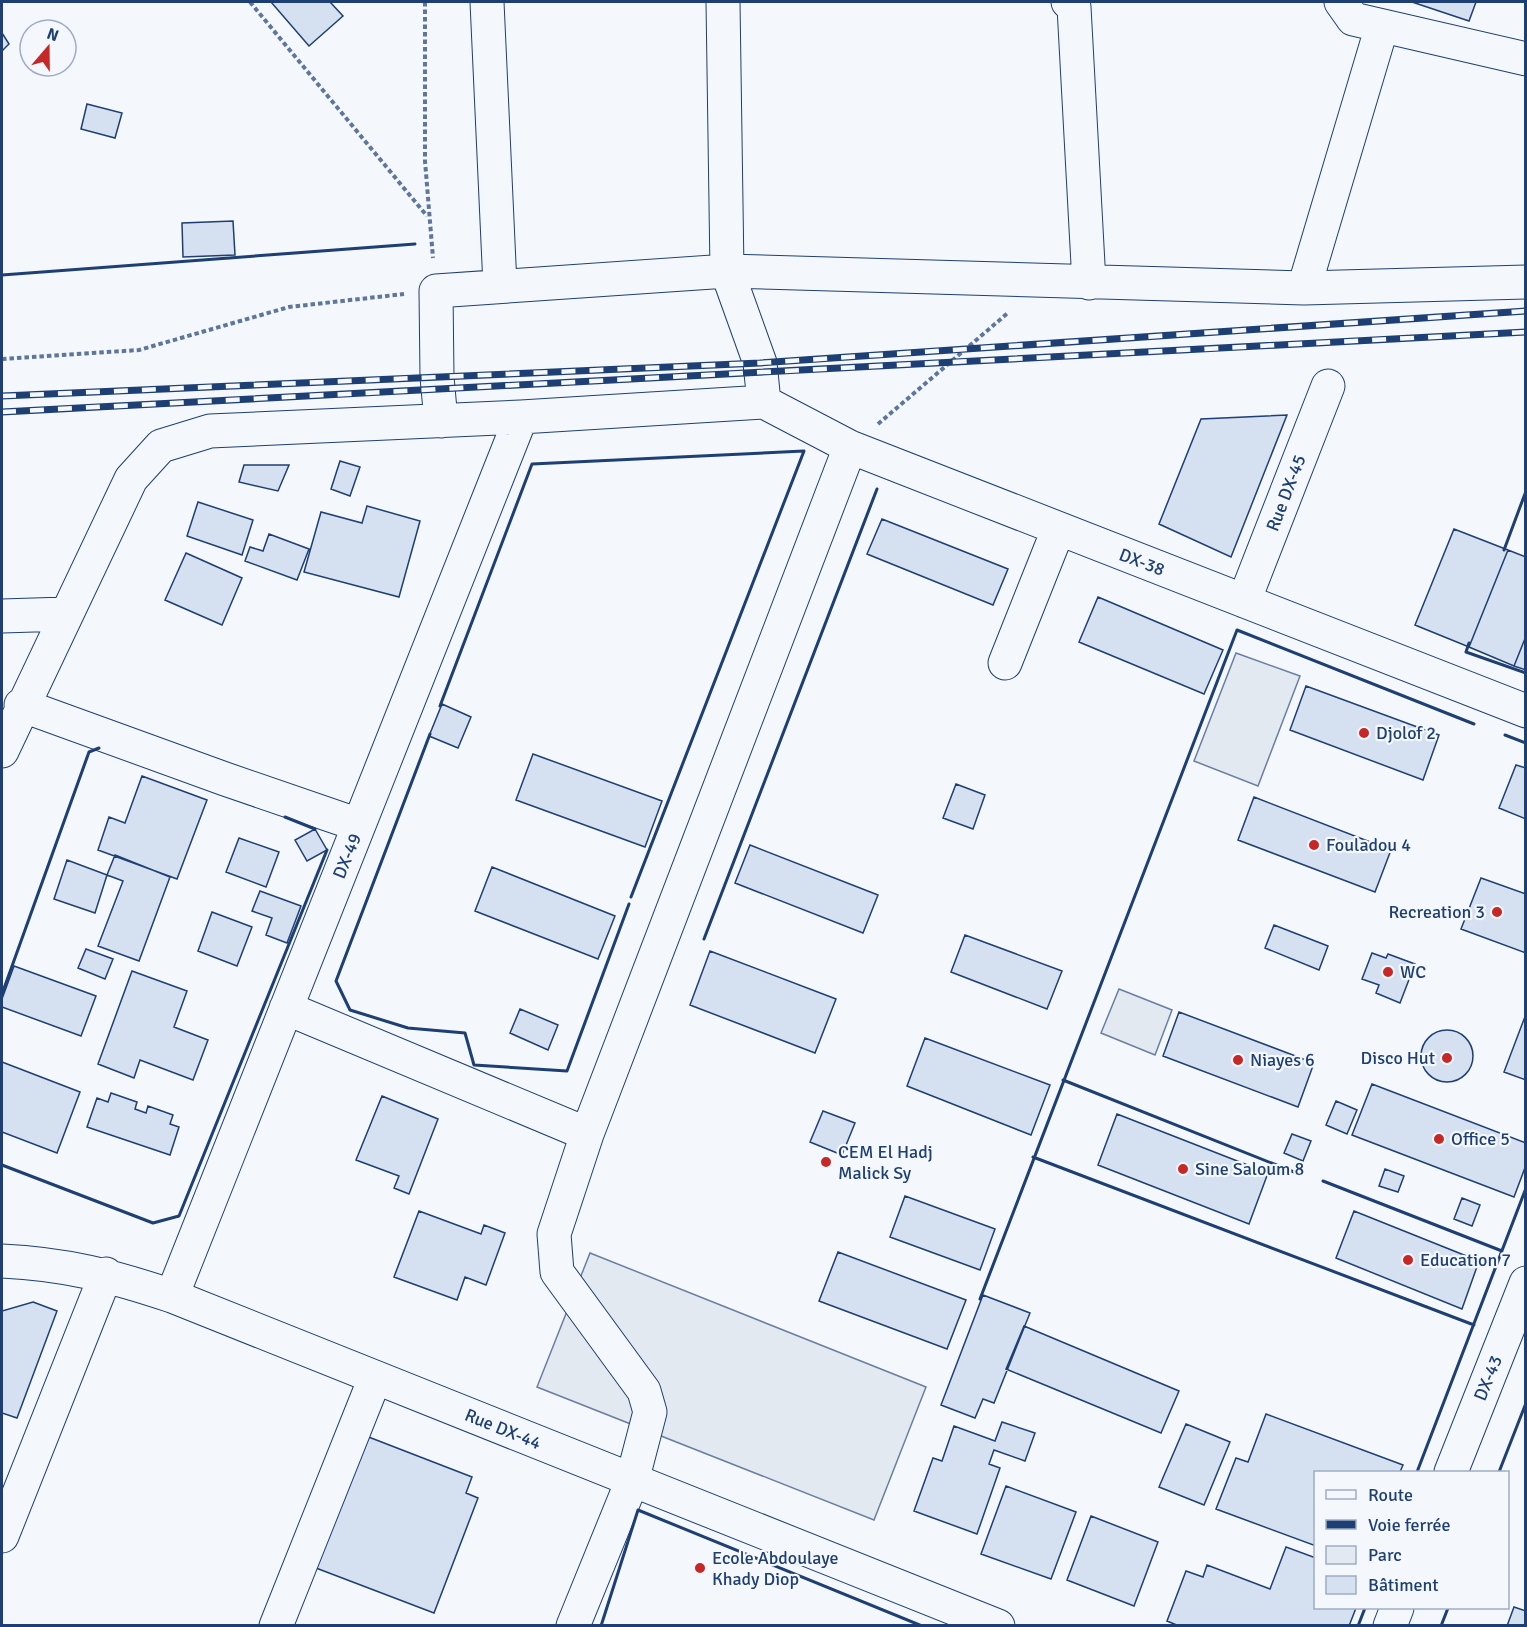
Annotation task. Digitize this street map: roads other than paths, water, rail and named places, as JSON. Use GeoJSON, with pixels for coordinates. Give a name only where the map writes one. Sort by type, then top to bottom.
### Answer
{"type":"FeatureCollection","features":[{"type":"Feature","properties":{"kind":"street"},"geometry":{"type":"LineString","coordinates":[[487,2],[500,286]]}},
{"type":"Feature","properties":{"kind":"street"},"geometry":{"type":"LineString","coordinates":[[2,751],[21,705],[131,479],[161,446],[210,430],[521,417],[764,402],[760,363],[727,271],[723,2]]}},
{"type":"Feature","properties":{"kind":"street"},"geometry":{"type":"LineString","coordinates":[[1341,2],[1353,19],[1526,59]]}},
{"type":"Feature","properties":{"kind":"street"},"geometry":{"type":"LineString","coordinates":[[1073,3],[1089,283]]}},
{"type":"Feature","properties":{"kind":"street"},"geometry":{"type":"LineString","coordinates":[[1304,288],[1382,26]]}},
{"type":"Feature","properties":{"kind":"street"},"geometry":{"type":"LineString","coordinates":[[441,421],[437,377],[436,291],[727,271],[1304,288],[1526,282]]}},
{"type":"Feature","properties":{"kind":"street","name":"Rue DX-45"},"geometry":{"type":"LineString","coordinates":[[1244,601],[1328,386]]}},
{"type":"Feature","properties":{"kind":"street","name":"DX-38"},"geometry":{"type":"LineString","coordinates":[[764,402],[850,447],[1526,711]]}},
{"type":"Feature","properties":{"kind":"street","name":"DX-49"},"geometry":{"type":"LineString","coordinates":[[172,1296],[521,417]]}},
{"type":"Feature","properties":{"kind":"street"},"geometry":{"type":"LineString","coordinates":[[573,1626],[632,1481],[650,1412],[644,1391],[557,1272],[554,1234],[587,1134],[850,447]]}},
{"type":"Feature","properties":{"kind":"street"},"geometry":{"type":"LineString","coordinates":[[1005,663],[1058,530]]}},
{"type":"Feature","properties":{"kind":"street"},"geometry":{"type":"LineString","coordinates":[[2,616],[66,614]]}},
{"type":"Feature","properties":{"kind":"street"},"geometry":{"type":"LineString","coordinates":[[21,705],[225,780],[359,825]]}},
{"type":"Feature","properties":{"kind":"street"},"geometry":{"type":"LineString","coordinates":[[286,1008],[587,1134]]}},
{"type":"Feature","properties":{"kind":"street","name":"Rue DX-44"},"geometry":{"type":"LineString","coordinates":[[2,1261],[50,1263],[106,1274],[172,1296],[998,1626]]}},
{"type":"Feature","properties":{"kind":"street"},"geometry":{"type":"LineString","coordinates":[[2,1536],[106,1274]]}},
{"type":"Feature","properties":{"kind":"street","name":"DX-43"},"geometry":{"type":"LineString","coordinates":[[1452,1471],[1526,1283]]}},
{"type":"Feature","properties":{"kind":"street"},"geometry":{"type":"LineString","coordinates":[[276,1626],[375,1378]]}},
{"type":"Feature","properties":{"kind":"street"},"geometry":{"type":"LineString","coordinates":[[1390,1626],[1397,1609]]}},
{"type":"Feature","properties":{"kind":"railway"},"geometry":{"type":"LineString","coordinates":[[2,396],[760,363],[1526,311]]}},
{"type":"Feature","properties":{"kind":"railway"},"geometry":{"type":"LineString","coordinates":[[2,412],[1526,332]]}},
{"type":"Feature","properties":{"kind":"place","name":"Djolof 2"},"geometry":{"type":"Point","coordinates":[1364,733]}},
{"type":"Feature","properties":{"kind":"place","name":"Fouladou 4"},"geometry":{"type":"Point","coordinates":[1314,845]}},
{"type":"Feature","properties":{"kind":"place","name":"Recreation 3"},"geometry":{"type":"Point","coordinates":[1497,912]}},
{"type":"Feature","properties":{"kind":"place","name":"WC"},"geometry":{"type":"Point","coordinates":[1388,972]}},
{"type":"Feature","properties":{"kind":"place","name":"Disco Hut"},"geometry":{"type":"Point","coordinates":[1447,1058]}},
{"type":"Feature","properties":{"kind":"place","name":"Niayes 6"},"geometry":{"type":"Point","coordinates":[1238,1060]}},
{"type":"Feature","properties":{"kind":"place","name":"Office 5"},"geometry":{"type":"Point","coordinates":[1439,1139]}},
{"type":"Feature","properties":{"kind":"place","name":"CEM El Hadj Malick Sy"},"geometry":{"type":"Point","coordinates":[826,1162]}},
{"type":"Feature","properties":{"kind":"place","name":"Sine Saloum 8"},"geometry":{"type":"Point","coordinates":[1183,1169]}},
{"type":"Feature","properties":{"kind":"place","name":"Education 7"},"geometry":{"type":"Point","coordinates":[1408,1260]}},
{"type":"Feature","properties":{"kind":"place","name":"Ecole Abdoulaye Khady Diop"},"geometry":{"type":"Point","coordinates":[700,1568]}}]}
